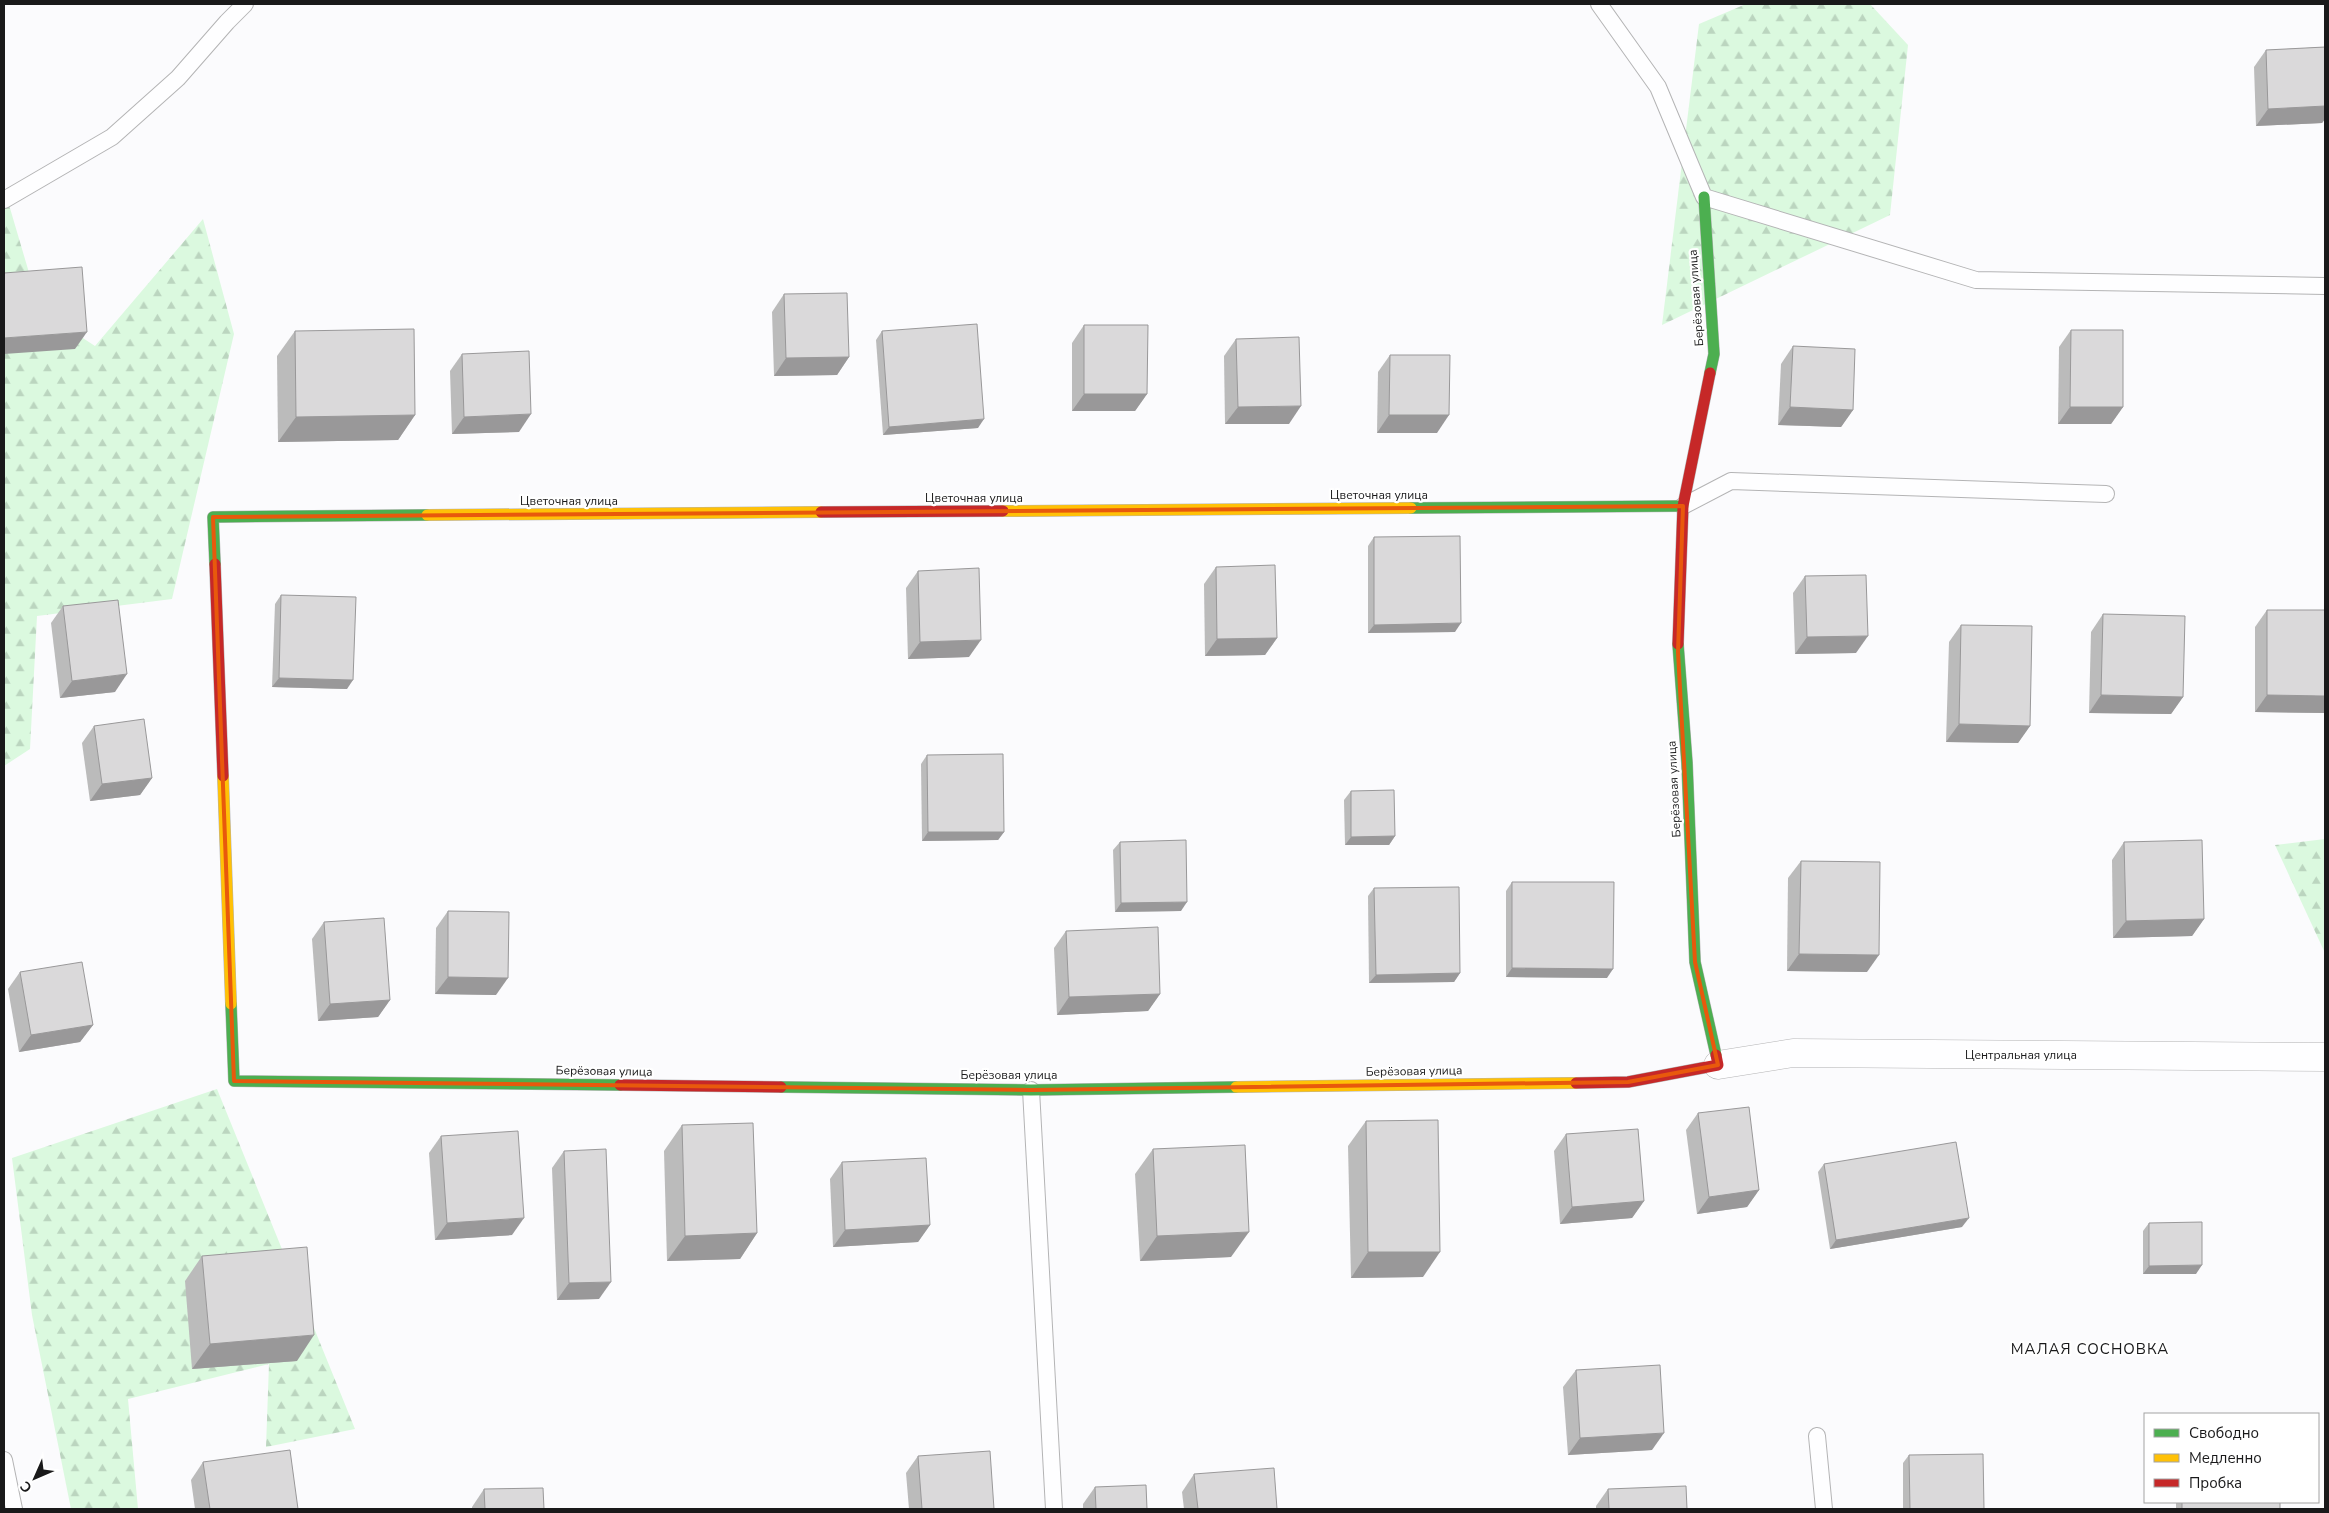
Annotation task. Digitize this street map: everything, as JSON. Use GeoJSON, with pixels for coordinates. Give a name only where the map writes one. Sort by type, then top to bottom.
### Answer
{"type":"FeatureCollection","features":[{"type":"Feature","properties":{"kind":"street","name":"Берёзовая улица"},"geometry":{"type":"LineString","coordinates":[[234,1081],[1031,1090],[1628,1082],[1718,1065],[1695,962],[1687,763],[1678,652],[1683,506],[1714,354],[1704,197]]}},
{"type":"Feature","properties":{"kind":"street","name":"Цветочная улица"},"geometry":{"type":"LineString","coordinates":[[234,1081],[213,517],[1683,506]]}},
{"type":"Feature","properties":{"kind":"street","name":"Центральная улица"},"geometry":{"type":"LineString","coordinates":[[1718,1065],[1793,1053],[2325,1057]]}},
{"type":"Feature","properties":{"kind":"lane"},"geometry":{"type":"LineString","coordinates":[[4,200],[112,137],[178,78],[227,22],[246,4]]}},
{"type":"Feature","properties":{"kind":"lane"},"geometry":{"type":"LineString","coordinates":[[1599,4],[1658,87],[1704,197],[1976,280],[2325,286]]}},
{"type":"Feature","properties":{"kind":"lane"},"geometry":{"type":"LineString","coordinates":[[1683,506],[1731,481],[2106,494]]}},
{"type":"Feature","properties":{"kind":"lane"},"geometry":{"type":"LineString","coordinates":[[1031,1090],[1054,1509]]}},
{"type":"Feature","properties":{"kind":"lane"},"geometry":{"type":"LineString","coordinates":[[1817,1436],[1824,1509]]}},
{"type":"Feature","properties":{"kind":"lane"},"geometry":{"type":"LineString","coordinates":[[4,1460],[14,1509]]}},
{"type":"Feature","properties":{"kind":"highlighted area"},"geometry":{"type":"Polygon","coordinates":[[[1683,506],[1678,652],[1695,962],[1718,1065],[1628,1082],[1031,1090],[234,1081],[213,517],[1683,506]]]}},
{"type":"Feature","properties":{"kind":"green space"},"geometry":{"type":"Polygon","coordinates":[[[1746,4],[1870,4],[1908,45],[1890,215],[1662,325],[1699,24],[1746,4]]]}},
{"type":"Feature","properties":{"kind":"green space"},"geometry":{"type":"Polygon","coordinates":[[[7,198],[40,310],[95,346],[203,219],[234,334],[172,599],[37,616],[30,749],[4,766],[4,204],[7,198]]]}},
{"type":"Feature","properties":{"kind":"green space"},"geometry":{"type":"Polygon","coordinates":[[[2325,839],[2325,953],[2275,845],[2325,839]]]}},
{"type":"Feature","properties":{"kind":"green space"},"geometry":{"type":"Polygon","coordinates":[[[217,1089],[355,1429],[266,1447],[269,1364],[128,1399],[138,1509],[71,1509],[32,1315],[12,1158],[217,1089]]]}},
{"type":"Feature","properties":{"kind":"building"},"geometry":{"type":"Polygon","coordinates":[[[2325,47],[2325,106],[2268,109],[2266,50],[2325,47]]]}},
{"type":"Feature","properties":{"kind":"building"},"geometry":{"type":"Polygon","coordinates":[[[82,267],[87,332],[4,338],[4,273],[82,267]]]}},
{"type":"Feature","properties":{"kind":"building"},"geometry":{"type":"Polygon","coordinates":[[[847,293],[849,357],[786,358],[784,294],[847,293]]]}},
{"type":"Feature","properties":{"kind":"building"},"geometry":{"type":"Polygon","coordinates":[[[977,324],[984,419],[889,427],[882,331],[977,324]]]}},
{"type":"Feature","properties":{"kind":"building"},"geometry":{"type":"Polygon","coordinates":[[[1084,325],[1148,325],[1147,394],[1084,394],[1084,325]]]}},
{"type":"Feature","properties":{"kind":"building"},"geometry":{"type":"Polygon","coordinates":[[[414,329],[415,415],[296,417],[295,331],[414,329]]]}},
{"type":"Feature","properties":{"kind":"building"},"geometry":{"type":"Polygon","coordinates":[[[2071,330],[2123,330],[2123,407],[2070,407],[2071,330]]]}},
{"type":"Feature","properties":{"kind":"building"},"geometry":{"type":"Polygon","coordinates":[[[1299,337],[1301,406],[1238,407],[1236,339],[1299,337]]]}},
{"type":"Feature","properties":{"kind":"building"},"geometry":{"type":"Polygon","coordinates":[[[1793,346],[1855,349],[1853,410],[1790,407],[1793,346]]]}},
{"type":"Feature","properties":{"kind":"building"},"geometry":{"type":"Polygon","coordinates":[[[529,351],[531,414],[464,417],[462,354],[529,351]]]}},
{"type":"Feature","properties":{"kind":"building"},"geometry":{"type":"Polygon","coordinates":[[[1390,355],[1450,355],[1449,415],[1389,415],[1390,355]]]}},
{"type":"Feature","properties":{"kind":"building"},"geometry":{"type":"Polygon","coordinates":[[[1460,536],[1461,623],[1374,625],[1374,537],[1460,536]]]}},
{"type":"Feature","properties":{"kind":"building"},"geometry":{"type":"Polygon","coordinates":[[[1275,565],[1277,638],[1217,639],[1216,567],[1275,565]]]}},
{"type":"Feature","properties":{"kind":"building"},"geometry":{"type":"Polygon","coordinates":[[[979,568],[981,640],[920,642],[918,571],[979,568]]]}},
{"type":"Feature","properties":{"kind":"building"},"geometry":{"type":"Polygon","coordinates":[[[1866,575],[1868,636],[1807,637],[1805,576],[1866,575]]]}},
{"type":"Feature","properties":{"kind":"building"},"geometry":{"type":"Polygon","coordinates":[[[281,595],[356,597],[353,680],[279,678],[281,595]]]}},
{"type":"Feature","properties":{"kind":"building"},"geometry":{"type":"Polygon","coordinates":[[[118,600],[127,674],[72,681],[63,606],[118,600]]]}},
{"type":"Feature","properties":{"kind":"building"},"geometry":{"type":"Polygon","coordinates":[[[2267,610],[2325,610],[2325,696],[2267,695],[2267,610]]]}},
{"type":"Feature","properties":{"kind":"building"},"geometry":{"type":"Polygon","coordinates":[[[2103,614],[2185,616],[2183,697],[2101,695],[2103,614]]]}},
{"type":"Feature","properties":{"kind":"building"},"geometry":{"type":"Polygon","coordinates":[[[1961,625],[2032,626],[2030,726],[1959,724],[1961,625]]]}},
{"type":"Feature","properties":{"kind":"building"},"geometry":{"type":"Polygon","coordinates":[[[144,719],[152,778],[102,784],[94,726],[144,719]]]}},
{"type":"Feature","properties":{"kind":"building"},"geometry":{"type":"Polygon","coordinates":[[[1003,754],[1004,832],[928,832],[927,755],[1003,754]]]}},
{"type":"Feature","properties":{"kind":"building"},"geometry":{"type":"Polygon","coordinates":[[[1394,790],[1395,836],[1351,837],[1351,791],[1394,790]]]}},
{"type":"Feature","properties":{"kind":"building"},"geometry":{"type":"Polygon","coordinates":[[[1186,840],[1187,902],[1121,903],[1120,842],[1186,840]]]}},
{"type":"Feature","properties":{"kind":"building"},"geometry":{"type":"Polygon","coordinates":[[[2202,840],[2204,919],[2126,921],[2124,842],[2202,840]]]}},
{"type":"Feature","properties":{"kind":"building"},"geometry":{"type":"Polygon","coordinates":[[[1801,861],[1880,862],[1879,955],[1799,954],[1801,861]]]}},
{"type":"Feature","properties":{"kind":"building"},"geometry":{"type":"Polygon","coordinates":[[[1512,882],[1614,882],[1613,969],[1512,968],[1512,882]]]}},
{"type":"Feature","properties":{"kind":"building"},"geometry":{"type":"Polygon","coordinates":[[[1459,887],[1460,973],[1376,975],[1374,888],[1459,887]]]}},
{"type":"Feature","properties":{"kind":"building"},"geometry":{"type":"Polygon","coordinates":[[[448,911],[509,912],[508,978],[448,977],[448,911]]]}},
{"type":"Feature","properties":{"kind":"building"},"geometry":{"type":"Polygon","coordinates":[[[384,918],[390,1000],[330,1004],[324,922],[384,918]]]}},
{"type":"Feature","properties":{"kind":"building"},"geometry":{"type":"Polygon","coordinates":[[[1158,927],[1160,994],[1069,997],[1066,931],[1158,927]]]}},
{"type":"Feature","properties":{"kind":"building"},"geometry":{"type":"Polygon","coordinates":[[[82,962],[93,1025],[31,1035],[20,972],[82,962]]]}},
{"type":"Feature","properties":{"kind":"building"},"geometry":{"type":"Polygon","coordinates":[[[1749,1107],[1759,1190],[1709,1197],[1698,1113],[1749,1107]]]}},
{"type":"Feature","properties":{"kind":"building"},"geometry":{"type":"Polygon","coordinates":[[[1438,1120],[1440,1252],[1368,1252],[1366,1121],[1438,1120]]]}},
{"type":"Feature","properties":{"kind":"building"},"geometry":{"type":"Polygon","coordinates":[[[753,1123],[757,1233],[685,1236],[682,1125],[753,1123]]]}},
{"type":"Feature","properties":{"kind":"building"},"geometry":{"type":"Polygon","coordinates":[[[1638,1129],[1644,1201],[1572,1207],[1566,1134],[1638,1129]]]}},
{"type":"Feature","properties":{"kind":"building"},"geometry":{"type":"Polygon","coordinates":[[[518,1131],[524,1218],[447,1223],[441,1136],[518,1131]]]}},
{"type":"Feature","properties":{"kind":"building"},"geometry":{"type":"Polygon","coordinates":[[[1956,1142],[1969,1218],[1836,1240],[1824,1164],[1956,1142]]]}},
{"type":"Feature","properties":{"kind":"building"},"geometry":{"type":"Polygon","coordinates":[[[1245,1145],[1249,1232],[1157,1236],[1153,1149],[1245,1145]]]}},
{"type":"Feature","properties":{"kind":"building"},"geometry":{"type":"Polygon","coordinates":[[[606,1149],[611,1282],[569,1283],[564,1151],[606,1149]]]}},
{"type":"Feature","properties":{"kind":"building"},"geometry":{"type":"Polygon","coordinates":[[[926,1158],[930,1225],[845,1230],[842,1162],[926,1158]]]}},
{"type":"Feature","properties":{"kind":"building"},"geometry":{"type":"Polygon","coordinates":[[[2202,1222],[2202,1265],[2149,1266],[2149,1223],[2202,1222]]]}},
{"type":"Feature","properties":{"kind":"building"},"geometry":{"type":"Polygon","coordinates":[[[307,1247],[314,1335],[210,1344],[202,1256],[307,1247]]]}},
{"type":"Feature","properties":{"kind":"building"},"geometry":{"type":"Polygon","coordinates":[[[1660,1365],[1664,1433],[1580,1438],[1576,1370],[1660,1365]]]}},
{"type":"Feature","properties":{"kind":"building"},"geometry":{"type":"Polygon","coordinates":[[[290,1450],[298,1509],[210,1509],[203,1462],[290,1450]]]}},
{"type":"Feature","properties":{"kind":"building"},"geometry":{"type":"Polygon","coordinates":[[[990,1451],[994,1509],[922,1509],[918,1456],[990,1451]]]}},
{"type":"Feature","properties":{"kind":"building"},"geometry":{"type":"Polygon","coordinates":[[[1983,1454],[1984,1509],[1910,1509],[1909,1455],[1983,1454]]]}},
{"type":"Feature","properties":{"kind":"building"},"geometry":{"type":"Polygon","coordinates":[[[1274,1468],[1277,1509],[1198,1509],[1194,1474],[1274,1468]]]}},
{"type":"Feature","properties":{"kind":"building"},"geometry":{"type":"Polygon","coordinates":[[[1146,1485],[1147,1509],[1096,1509],[1095,1487],[1146,1485]]]}},
{"type":"Feature","properties":{"kind":"building"},"geometry":{"type":"Polygon","coordinates":[[[1686,1486],[1687,1509],[1609,1509],[1608,1489],[1686,1486]]]}},
{"type":"Feature","properties":{"kind":"building"},"geometry":{"type":"Polygon","coordinates":[[[543,1488],[544,1509],[485,1509],[484,1489],[543,1488]]]}},
{"type":"Feature","properties":{"kind":"building"},"geometry":{"type":"Polygon","coordinates":[[[2182,1503],[2280,1503],[2280,1509],[2182,1509],[2182,1503]]]}},
{"type":"Feature","properties":{"kind":"traffic: fast"},"geometry":{"type":"LineString","coordinates":[[1704,197],[1714,354],[1710,373]]}},
{"type":"Feature","properties":{"kind":"traffic: fast"},"geometry":{"type":"LineString","coordinates":[[1411,508],[1683,506]]}},
{"type":"Feature","properties":{"kind":"traffic: fast"},"geometry":{"type":"LineString","coordinates":[[215,564],[213,517],[427,515]]}},
{"type":"Feature","properties":{"kind":"traffic: fast"},"geometry":{"type":"LineString","coordinates":[[1678,644],[1687,763],[1695,962],[1716,1055]]}},
{"type":"Feature","properties":{"kind":"traffic: fast"},"geometry":{"type":"LineString","coordinates":[[231,1004],[234,1081],[620,1085]]}},
{"type":"Feature","properties":{"kind":"traffic: fast"},"geometry":{"type":"LineString","coordinates":[[781,1087],[1031,1090],[1236,1087]]}},
{"type":"Feature","properties":{"kind":"traffic: slow"},"geometry":{"type":"LineString","coordinates":[[1003,511],[1411,508]]}},
{"type":"Feature","properties":{"kind":"traffic: slow"},"geometry":{"type":"LineString","coordinates":[[427,515],[821,512]]}},
{"type":"Feature","properties":{"kind":"traffic: slow"},"geometry":{"type":"LineString","coordinates":[[223,776],[231,1004]]}},
{"type":"Feature","properties":{"kind":"traffic: slow"},"geometry":{"type":"LineString","coordinates":[[1236,1087],[1576,1083]]}},
{"type":"Feature","properties":{"kind":"traffic: jam"},"geometry":{"type":"LineString","coordinates":[[1678,644],[1683,506],[1710,373]]}},
{"type":"Feature","properties":{"kind":"traffic: jam"},"geometry":{"type":"LineString","coordinates":[[821,512],[1003,511]]}},
{"type":"Feature","properties":{"kind":"traffic: jam"},"geometry":{"type":"LineString","coordinates":[[215,564],[223,776]]}},
{"type":"Feature","properties":{"kind":"traffic: jam"},"geometry":{"type":"LineString","coordinates":[[1576,1083],[1628,1082],[1718,1065],[1716,1055]]}},
{"type":"Feature","properties":{"kind":"traffic: jam"},"geometry":{"type":"LineString","coordinates":[[620,1085],[781,1087]]}},
{"type":"Feature","properties":{"kind":"district","name":"МАЛАЯ СОСНОВКА"},"geometry":{"type":"Point","coordinates":[2090,1349]}}]}
